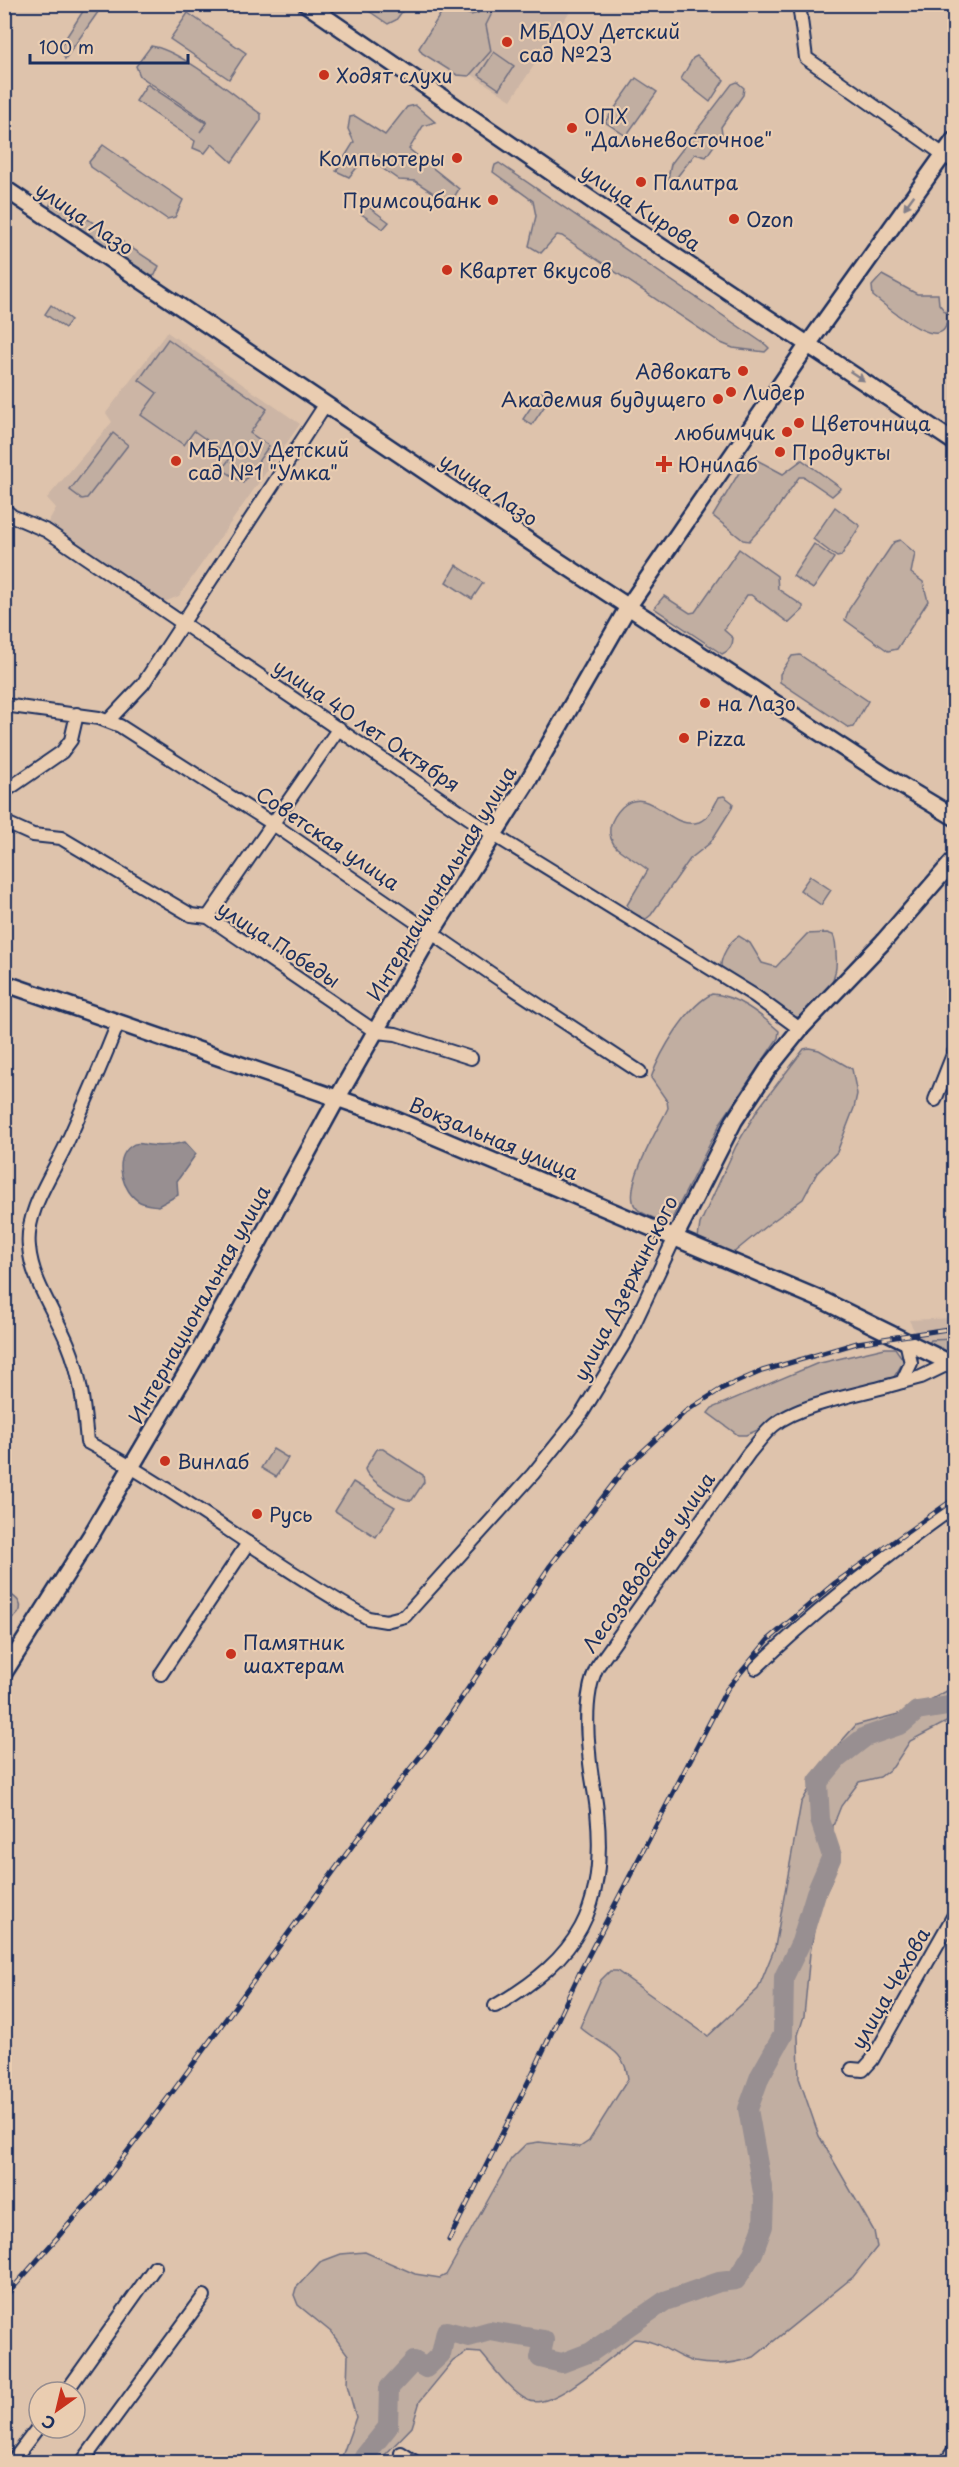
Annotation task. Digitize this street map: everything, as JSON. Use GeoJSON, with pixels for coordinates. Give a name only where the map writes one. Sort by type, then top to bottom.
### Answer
{"type":"FeatureCollection","features":[{"type":"Feature","properties":{"kind":"main road","name":"улица Кирова"},"geometry":{"type":"LineString","coordinates":[[306,4],[606,210],[809,343],[954,442]]}},
{"type":"Feature","properties":{"kind":"main road","name":"Интернациональная улица"},"geometry":{"type":"LineString","coordinates":[[4,1673],[132,1466],[197,1354],[338,1097],[432,932],[494,835],[628,607],[809,343],[949,158],[954,140]]}},
{"type":"Feature","properties":{"kind":"main road","name":"улица Лазо"},"geometry":{"type":"LineString","coordinates":[[4,188],[628,607],[889,778],[954,817]]}},
{"type":"Feature","properties":{"kind":"main road","name":"улица Дзержинского"},"geometry":{"type":"LineString","coordinates":[[675,1236],[734,1121],[768,1069],[800,1029],[882,943],[954,860]]}},
{"type":"Feature","properties":{"kind":"main road","name":"Вокзальная улица"},"geometry":{"type":"LineString","coordinates":[[4,983],[338,1097],[675,1236],[865,1319],[952,1364]]}},
{"type":"Feature","properties":{"kind":"street"},"geometry":{"type":"LineString","coordinates":[[800,4],[806,58],[949,158]]}},
{"type":"Feature","properties":{"kind":"street"},"geometry":{"type":"LineString","coordinates":[[109,720],[143,684],[325,405]]}},
{"type":"Feature","properties":{"kind":"street","name":"улица 40 лет Октября"},"geometry":{"type":"LineString","coordinates":[[4,509],[12,516],[47,531],[494,835],[746,990],[800,1029]]}},
{"type":"Feature","properties":{"kind":"street","name":"Советская улица"},"geometry":{"type":"LineString","coordinates":[[4,705],[109,720],[273,824],[640,1072]]}},
{"type":"Feature","properties":{"kind":"street"},"geometry":{"type":"LineString","coordinates":[[4,792],[62,752],[71,740],[77,714]]}},
{"type":"Feature","properties":{"kind":"street"},"geometry":{"type":"LineString","coordinates":[[208,917],[339,728]]}},
{"type":"Feature","properties":{"kind":"street","name":"улица Победы"},"geometry":{"type":"LineString","coordinates":[[4,822],[33,835],[61,838],[191,915],[208,917],[376,1032],[396,1034],[471,1058]]}},
{"type":"Feature","properties":{"kind":"street","name":"улица Дзержинского"},"geometry":{"type":"LineString","coordinates":[[118,1023],[64,1149],[38,1202],[28,1243],[34,1270],[69,1344],[81,1388],[87,1442],[132,1466],[248,1543],[368,1618],[386,1622],[405,1616],[533,1474],[582,1413],[627,1339],[675,1236]]}},
{"type":"Feature","properties":{"kind":"street"},"geometry":{"type":"LineString","coordinates":[[935,1100],[954,1052]]}},
{"type":"Feature","properties":{"kind":"street"},"geometry":{"type":"LineString","coordinates":[[902,1382],[911,1363],[906,1341]]}},
{"type":"Feature","properties":{"kind":"street","name":"Лесозаводская улица"},"geometry":{"type":"LineString","coordinates":[[495,2006],[528,1987],[570,1947],[589,1911],[596,1890],[599,1860],[597,1811],[586,1724],[592,1678],[597,1666],[749,1453],[773,1426],[809,1408],[921,1377],[952,1364]]}},
{"type":"Feature","properties":{"kind":"street"},"geometry":{"type":"LineString","coordinates":[[756,1668],[804,1621],[864,1571],[954,1507]]}},
{"type":"Feature","properties":{"kind":"street"},"geometry":{"type":"LineString","coordinates":[[161,1674],[248,1543]]}},
{"type":"Feature","properties":{"kind":"street","name":"улица Чехова"},"geometry":{"type":"LineString","coordinates":[[852,2069],[863,2070],[872,2060],[954,1915]]}},
{"type":"Feature","properties":{"kind":"street"},"geometry":{"type":"LineString","coordinates":[[75,2380],[155,2267]]}},
{"type":"Feature","properties":{"kind":"street"},"geometry":{"type":"LineString","coordinates":[[82,2463],[204,2296]]}},
{"type":"Feature","properties":{"kind":"street"},"geometry":{"type":"LineString","coordinates":[[12,2463],[29,2440]]}},
{"type":"Feature","properties":{"kind":"street"},"geometry":{"type":"LineString","coordinates":[[946,2462],[954,2450]]}},
{"type":"Feature","properties":{"kind":"street"},"geometry":{"type":"LineString","coordinates":[[401,2453],[415,2463]]}},
{"type":"Feature","properties":{"kind":"shaded area"},"geometry":{"type":"Polygon","coordinates":[[[87,5],[103,5],[65,59],[60,47],[87,5]]]}},
{"type":"Feature","properties":{"kind":"shaded area"},"geometry":{"type":"Polygon","coordinates":[[[360,5],[407,5],[396,20],[388,24],[360,5]]]}},
{"type":"Feature","properties":{"kind":"shaded area"},"geometry":{"type":"Polygon","coordinates":[[[484,5],[496,5],[486,25],[491,51],[469,76],[457,75],[422,53],[419,48],[443,10],[449,7],[471,15],[478,13],[484,5]]]}},
{"type":"Feature","properties":{"kind":"shaded area","name":"МБДОУ Детский сад №23"},"geometry":{"type":"Polygon","coordinates":[[[490,5],[574,5],[511,100],[452,62],[490,5]]]}},
{"type":"Feature","properties":{"kind":"shaded area"},"geometry":{"type":"Polygon","coordinates":[[[188,13],[246,53],[229,79],[170,39],[188,13]]]}},
{"type":"Feature","properties":{"kind":"shaded area"},"geometry":{"type":"Polygon","coordinates":[[[151,46],[163,49],[191,64],[261,114],[261,120],[232,162],[212,144],[205,153],[193,148],[195,141],[136,101],[147,84],[206,123],[200,132],[207,123],[140,76],[136,66],[151,46]]]}},
{"type":"Feature","properties":{"kind":"shaded area"},"geometry":{"type":"Polygon","coordinates":[[[494,52],[514,66],[499,89],[479,75],[494,52]]]}},
{"type":"Feature","properties":{"kind":"shaded area"},"geometry":{"type":"Polygon","coordinates":[[[697,56],[724,80],[710,102],[681,79],[693,58],[697,56]]]}},
{"type":"Feature","properties":{"kind":"shaded area"},"geometry":{"type":"Polygon","coordinates":[[[636,78],[657,92],[626,136],[605,122],[636,78]]]}},
{"type":"Feature","properties":{"kind":"shaded area"},"geometry":{"type":"Polygon","coordinates":[[[737,82],[744,88],[743,95],[721,127],[722,134],[706,157],[695,154],[669,187],[667,183],[671,164],[732,84],[737,82]]]}},
{"type":"Feature","properties":{"kind":"shaded area"},"geometry":{"type":"Polygon","coordinates":[[[415,105],[435,122],[423,126],[409,149],[459,189],[450,204],[415,181],[399,180],[366,157],[349,177],[336,171],[354,142],[348,129],[350,117],[355,116],[385,135],[407,107],[415,105]]]}},
{"type":"Feature","properties":{"kind":"shaded area"},"geometry":{"type":"Polygon","coordinates":[[[103,145],[183,200],[175,217],[167,219],[91,167],[89,162],[103,145]]]}},
{"type":"Feature","properties":{"kind":"shaded area"},"geometry":{"type":"Polygon","coordinates":[[[499,163],[769,348],[765,352],[733,348],[721,343],[562,236],[557,235],[541,253],[529,246],[536,216],[533,201],[493,172],[495,165],[499,163]]]}},
{"type":"Feature","properties":{"kind":"shaded area"},"geometry":{"type":"Polygon","coordinates":[[[54,197],[159,266],[155,275],[149,278],[53,212],[49,207],[54,197]]]}},
{"type":"Feature","properties":{"kind":"shaded area"},"geometry":{"type":"Polygon","coordinates":[[[366,205],[389,222],[383,229],[360,213],[366,205]]]}},
{"type":"Feature","properties":{"kind":"shaded area"},"geometry":{"type":"Polygon","coordinates":[[[882,275],[917,294],[938,294],[939,304],[947,314],[945,327],[939,333],[928,332],[916,327],[873,296],[872,286],[882,275]]]}},
{"type":"Feature","properties":{"kind":"shaded area"},"geometry":{"type":"Polygon","coordinates":[[[51,305],[71,320],[65,328],[45,314],[51,305]]]}},
{"type":"Feature","properties":{"kind":"shaded area","name":"МБДОУ Детский сад №1 \"Умка\""},"geometry":{"type":"Polygon","coordinates":[[[167,332],[300,424],[179,596],[164,602],[47,524],[56,508],[47,498],[112,422],[106,413],[167,332]]]}},
{"type":"Feature","properties":{"kind":"shaded area"},"geometry":{"type":"Polygon","coordinates":[[[168,339],[267,409],[250,433],[269,446],[243,483],[222,469],[231,457],[194,431],[184,445],[141,415],[157,393],[139,380],[168,339]]]}},
{"type":"Feature","properties":{"kind":"shaded area"},"geometry":{"type":"Polygon","coordinates":[[[541,392],[550,398],[532,425],[523,419],[541,392]]]}},
{"type":"Feature","properties":{"kind":"shaded area"},"geometry":{"type":"Polygon","coordinates":[[[113,433],[128,445],[87,498],[82,499],[70,490],[113,433]]]}},
{"type":"Feature","properties":{"kind":"shaded area"},"geometry":{"type":"Polygon","coordinates":[[[755,459],[783,474],[802,460],[841,488],[832,496],[804,477],[799,477],[769,520],[749,541],[743,540],[713,516],[743,466],[755,459]]]}},
{"type":"Feature","properties":{"kind":"shaded area"},"geometry":{"type":"Polygon","coordinates":[[[835,507],[860,526],[841,556],[837,557],[813,539],[835,507]]]}},
{"type":"Feature","properties":{"kind":"shaded area"},"geometry":{"type":"Polygon","coordinates":[[[900,540],[915,553],[911,573],[923,582],[928,601],[897,649],[888,651],[845,620],[849,609],[894,542],[900,540]]]}},
{"type":"Feature","properties":{"kind":"shaded area"},"geometry":{"type":"Polygon","coordinates":[[[814,544],[834,558],[813,589],[793,576],[814,544]]]}},
{"type":"Feature","properties":{"kind":"shaded area"},"geometry":{"type":"Polygon","coordinates":[[[739,549],[777,576],[778,589],[803,606],[803,610],[789,623],[751,595],[747,595],[724,630],[733,638],[733,641],[730,648],[722,654],[654,608],[664,596],[690,613],[695,612],[739,549]]]}},
{"type":"Feature","properties":{"kind":"shaded area"},"geometry":{"type":"Polygon","coordinates":[[[456,565],[483,583],[472,599],[446,582],[456,565]]]}},
{"type":"Feature","properties":{"kind":"shaded area"},"geometry":{"type":"Polygon","coordinates":[[[800,655],[868,701],[853,727],[849,728],[780,682],[780,674],[792,656],[800,655]]]}},
{"type":"Feature","properties":{"kind":"shaded area"},"geometry":{"type":"Polygon","coordinates":[[[724,796],[733,803],[732,808],[710,843],[690,859],[651,915],[646,919],[632,913],[627,905],[648,870],[617,848],[612,841],[610,827],[618,811],[632,801],[642,801],[679,820],[689,823],[699,822],[708,815],[719,797],[724,796]]]}},
{"type":"Feature","properties":{"kind":"shaded area"},"geometry":{"type":"Polygon","coordinates":[[[810,876],[831,890],[821,905],[800,890],[810,876]]]}},
{"type":"Feature","properties":{"kind":"shaded area"},"geometry":{"type":"Polygon","coordinates":[[[807,934],[833,935],[835,942],[835,974],[823,996],[803,1017],[792,1017],[721,967],[726,950],[739,936],[750,943],[762,963],[776,967],[807,934]]]}},
{"type":"Feature","properties":{"kind":"shaded area"},"geometry":{"type":"Polygon","coordinates":[[[712,994],[730,998],[756,1012],[779,1031],[778,1038],[721,1122],[672,1219],[657,1219],[639,1210],[633,1201],[639,1167],[668,1108],[667,1101],[651,1078],[661,1056],[684,1019],[712,994]]]}},
{"type":"Feature","properties":{"kind":"shaded area"},"geometry":{"type":"Polygon","coordinates":[[[804,1049],[819,1050],[852,1069],[857,1094],[837,1152],[817,1173],[803,1199],[732,1254],[703,1243],[698,1238],[700,1224],[736,1146],[758,1109],[804,1049]]]}},
{"type":"Feature","properties":{"kind":"shaded area"},"geometry":{"type":"Polygon","coordinates":[[[185,1142],[196,1154],[177,1181],[178,1195],[158,1206],[142,1203],[134,1198],[122,1176],[122,1159],[125,1152],[137,1144],[163,1146],[185,1142]]]}},
{"type":"Feature","properties":{"kind":"shaded area"},"geometry":{"type":"Polygon","coordinates":[[[954,1318],[954,1340],[919,1340],[909,1320],[954,1318]]]}},
{"type":"Feature","properties":{"kind":"shaded area"},"geometry":{"type":"Polygon","coordinates":[[[954,1339],[954,1356],[935,1349],[929,1343],[931,1340],[954,1339]]]}},
{"type":"Feature","properties":{"kind":"shaded area"},"geometry":{"type":"Polygon","coordinates":[[[885,1348],[895,1348],[904,1361],[889,1385],[811,1407],[746,1435],[738,1435],[708,1413],[712,1408],[816,1364],[885,1348]]]}},
{"type":"Feature","properties":{"kind":"shaded area"},"geometry":{"type":"Polygon","coordinates":[[[273,1449],[288,1458],[276,1477],[261,1468],[273,1449]]]}},
{"type":"Feature","properties":{"kind":"shaded area"},"geometry":{"type":"Polygon","coordinates":[[[377,1449],[383,1449],[423,1475],[424,1482],[412,1500],[393,1494],[367,1473],[365,1469],[377,1449]]]}},
{"type":"Feature","properties":{"kind":"shaded area"},"geometry":{"type":"Polygon","coordinates":[[[353,1482],[395,1507],[376,1537],[335,1511],[353,1482]]]}},
{"type":"Feature","properties":{"kind":"shaded area"},"geometry":{"type":"Polygon","coordinates":[[[4,1591],[19,1602],[20,1610],[14,1618],[5,1617],[4,1591]]]}},
{"type":"Feature","properties":{"kind":"shaded area"},"geometry":{"type":"Polygon","coordinates":[[[954,1687],[954,1718],[910,1741],[893,1767],[880,1777],[859,1782],[841,1806],[833,1826],[831,1882],[818,1908],[810,1953],[804,2016],[798,2035],[799,2078],[819,2136],[874,2231],[877,2247],[853,2277],[754,2357],[725,2364],[694,2362],[652,2342],[634,2339],[582,2380],[551,2398],[538,2402],[527,2400],[514,2391],[481,2353],[467,2352],[453,2361],[420,2401],[412,2427],[378,2462],[340,2462],[356,2417],[347,2385],[348,2355],[331,2332],[298,2305],[294,2295],[296,2288],[320,2262],[341,2254],[365,2252],[415,2274],[440,2278],[446,2275],[511,2159],[526,2144],[539,2142],[580,2147],[589,2141],[628,2079],[626,2068],[617,2053],[580,2027],[601,1980],[610,1971],[617,1971],[708,2036],[758,1989],[775,1947],[801,1803],[830,1754],[856,1725],[910,1711],[954,1687]]]}},
{"type":"Feature","properties":{"kind":"waterway"},"geometry":{"type":"LineString","coordinates":[[364,2462],[364,2457],[388,2427],[389,2388],[414,2361],[426,2368],[441,2354],[446,2331],[469,2337],[490,2331],[544,2340],[540,2358],[562,2363],[591,2352],[665,2301],[719,2282],[736,2280],[753,2253],[763,2226],[764,2198],[748,2109],[760,2076],[783,2035],[784,1977],[801,1942],[816,1893],[832,1856],[820,1820],[818,1782],[838,1758],[865,1737],[902,1724],[917,1711],[954,1705]]}},
{"type":"Feature","properties":{"kind":"railway"},"geometry":{"type":"LineString","coordinates":[[4,2298],[93,2197],[177,2086],[393,1790],[435,1738],[550,1566],[626,1467],[686,1411],[723,1388],[762,1371],[857,1343],[954,1328]]}},
{"type":"Feature","properties":{"kind":"railway"},"geometry":{"type":"LineString","coordinates":[[449,2240],[581,1970],[727,1689],[768,1640],[835,1583],[954,1499]]}},
{"type":"Feature","properties":{"kind":"place","name":"МБДОУ Детский сад №23"},"geometry":{"type":"Point","coordinates":[507,42]}},
{"type":"Feature","properties":{"kind":"place","name":"Ходят слухи"},"geometry":{"type":"Point","coordinates":[324,75]}},
{"type":"Feature","properties":{"kind":"place","name":"ОПХ \"Дальневосточное\""},"geometry":{"type":"Point","coordinates":[572,128]}},
{"type":"Feature","properties":{"kind":"place","name":"Компьютеры"},"geometry":{"type":"Point","coordinates":[457,158]}},
{"type":"Feature","properties":{"kind":"place","name":"Палитра"},"geometry":{"type":"Point","coordinates":[641,182]}},
{"type":"Feature","properties":{"kind":"place","name":"Примсоцбанк"},"geometry":{"type":"Point","coordinates":[493,200]}},
{"type":"Feature","properties":{"kind":"place","name":"Ozon"},"geometry":{"type":"Point","coordinates":[734,219]}},
{"type":"Feature","properties":{"kind":"place","name":"Квартет вкусов"},"geometry":{"type":"Point","coordinates":[447,270]}},
{"type":"Feature","properties":{"kind":"place","name":"Адвокатъ"},"geometry":{"type":"Point","coordinates":[743,371]}},
{"type":"Feature","properties":{"kind":"place","name":"Лидер"},"geometry":{"type":"Point","coordinates":[731,392]}},
{"type":"Feature","properties":{"kind":"place","name":"Академия будущего"},"geometry":{"type":"Point","coordinates":[718,399]}},
{"type":"Feature","properties":{"kind":"place","name":"Цветочница"},"geometry":{"type":"Point","coordinates":[799,423]}},
{"type":"Feature","properties":{"kind":"place","name":"любимчик"},"geometry":{"type":"Point","coordinates":[787,432]}},
{"type":"Feature","properties":{"kind":"place","name":"Продукты"},"geometry":{"type":"Point","coordinates":[780,452]}},
{"type":"Feature","properties":{"kind":"place","name":"МБДОУ Детский сад №1 \"Умка\""},"geometry":{"type":"Point","coordinates":[176,461]}},
{"type":"Feature","properties":{"kind":"place","name":"Юнилаб"},"geometry":{"type":"Point","coordinates":[664,464]}},
{"type":"Feature","properties":{"kind":"place","name":"на Лазо"},"geometry":{"type":"Point","coordinates":[705,703]}},
{"type":"Feature","properties":{"kind":"place","name":"Pizza"},"geometry":{"type":"Point","coordinates":[684,738]}},
{"type":"Feature","properties":{"kind":"place","name":"Винлаб"},"geometry":{"type":"Point","coordinates":[165,1461]}},
{"type":"Feature","properties":{"kind":"place","name":"Русь"},"geometry":{"type":"Point","coordinates":[257,1514]}},
{"type":"Feature","properties":{"kind":"place","name":"Памятник шахтерам"},"geometry":{"type":"Point","coordinates":[231,1654]}}]}
